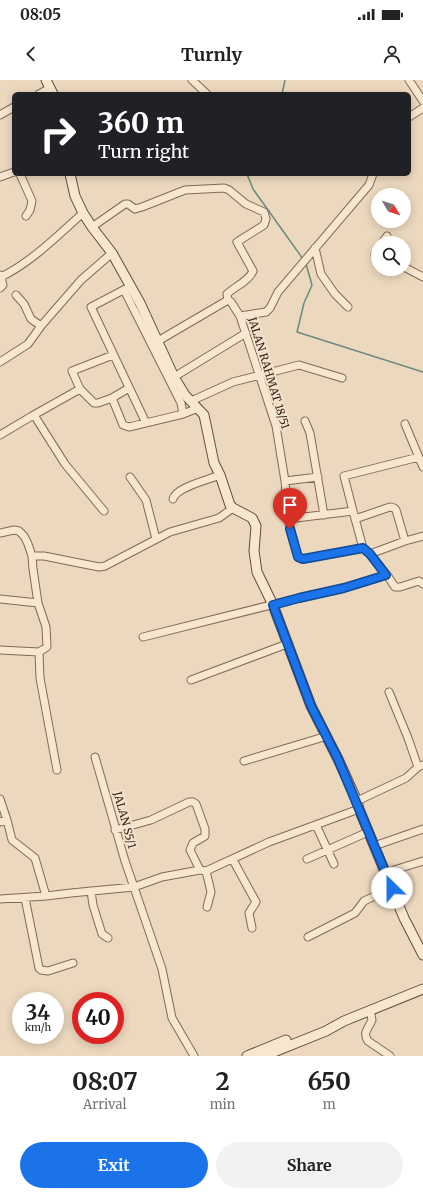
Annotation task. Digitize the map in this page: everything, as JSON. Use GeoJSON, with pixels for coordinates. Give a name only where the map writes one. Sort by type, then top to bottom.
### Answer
{"type":"FeatureCollection","features":[{"type":"Feature","properties":{"kind":"street"},"geometry":{"type":"LineString","coordinates":[[192,80],[205,92]]}},
{"type":"Feature","properties":{"kind":"street"},"geometry":{"type":"LineString","coordinates":[[409,80],[423,101]]}},
{"type":"Feature","properties":{"kind":"street"},"geometry":{"type":"LineString","coordinates":[[411,116],[423,108]]}},
{"type":"Feature","properties":{"kind":"street"},"geometry":{"type":"LineString","coordinates":[[0,115],[12,109]]}},
{"type":"Feature","properties":{"kind":"street"},"geometry":{"type":"LineString","coordinates":[[0,177],[12,173]]}},
{"type":"Feature","properties":{"kind":"street"},"geometry":{"type":"LineString","coordinates":[[21,176],[32,201],[30,210],[26,216]]}},
{"type":"Feature","properties":{"kind":"street"},"geometry":{"type":"LineString","coordinates":[[70,176],[75,196],[83,212],[92,227],[112,253],[181,404],[183,414]]}},
{"type":"Feature","properties":{"kind":"street"},"geometry":{"type":"LineString","coordinates":[[240,316],[266,312],[270,308],[278,292],[369,185],[372,176]]}},
{"type":"Feature","properties":{"kind":"street"},"geometry":{"type":"LineString","coordinates":[[92,227],[125,204],[128,204],[135,209],[185,190],[220,188],[229,190],[246,204],[264,212],[266,219],[264,225],[237,242],[253,271],[251,276],[226,294],[228,300],[158,341]]}},
{"type":"Feature","properties":{"kind":"street"},"geometry":{"type":"LineString","coordinates":[[0,288],[3,285],[0,276],[12,271],[35,256],[83,212]]}},
{"type":"Feature","properties":{"kind":"street"},"geometry":{"type":"LineString","coordinates":[[313,250],[321,274],[332,290],[348,307]]}},
{"type":"Feature","properties":{"kind":"street"},"geometry":{"type":"LineString","coordinates":[[0,362],[28,344],[41,326],[82,280],[112,253]]}},
{"type":"Feature","properties":{"kind":"street"},"geometry":{"type":"LineString","coordinates":[[411,270],[423,276]]}},
{"type":"Feature","properties":{"kind":"street"},"geometry":{"type":"LineString","coordinates":[[128,288],[140,303],[174,377],[185,395],[204,415],[214,463],[220,475],[230,505],[252,518],[256,526],[254,551],[257,572],[273,605],[311,706],[338,759],[404,918],[423,954]]}},
{"type":"Feature","properties":{"kind":"street"},"geometry":{"type":"LineString","coordinates":[[128,288],[91,307],[146,423]]}},
{"type":"Feature","properties":{"kind":"street"},"geometry":{"type":"LineString","coordinates":[[16,295],[24,304],[31,319],[41,326]]}},
{"type":"Feature","properties":{"kind":"street","name":"JALAN RAHMAT 18/51"},"geometry":{"type":"LineString","coordinates":[[228,300],[240,316],[276,426],[285,481],[288,519],[298,557],[303,559],[363,548]]}},
{"type":"Feature","properties":{"kind":"street"},"geometry":{"type":"LineString","coordinates":[[174,377],[246,333]]}},
{"type":"Feature","properties":{"kind":"street"},"geometry":{"type":"LineString","coordinates":[[113,355],[72,371],[80,389],[94,403],[98,403],[112,398],[129,388]]}},
{"type":"Feature","properties":{"kind":"street"},"geometry":{"type":"LineString","coordinates":[[191,402],[233,382],[299,365],[342,378]]}},
{"type":"Feature","properties":{"kind":"street"},"geometry":{"type":"LineString","coordinates":[[0,435],[34,414],[80,389]]}},
{"type":"Feature","properties":{"kind":"street"},"geometry":{"type":"LineString","coordinates":[[112,398],[123,424],[128,427],[183,414],[198,408]]}},
{"type":"Feature","properties":{"kind":"street"},"geometry":{"type":"LineString","coordinates":[[34,414],[65,464],[104,511]]}},
{"type":"Feature","properties":{"kind":"street"},"geometry":{"type":"LineString","coordinates":[[305,422],[310,433],[324,514]]}},
{"type":"Feature","properties":{"kind":"street"},"geometry":{"type":"LineString","coordinates":[[405,424],[423,467]]}},
{"type":"Feature","properties":{"kind":"street"},"geometry":{"type":"LineString","coordinates":[[419,457],[344,476],[363,548],[370,554],[395,587],[398,588],[422,582]]}},
{"type":"Feature","properties":{"kind":"street"},"geometry":{"type":"LineString","coordinates":[[172,499],[174,494],[180,489],[220,475]]}},
{"type":"Feature","properties":{"kind":"street"},"geometry":{"type":"LineString","coordinates":[[130,477],[146,500],[156,539]]}},
{"type":"Feature","properties":{"kind":"street"},"geometry":{"type":"LineString","coordinates":[[285,481],[318,477]]}},
{"type":"Feature","properties":{"kind":"street"},"geometry":{"type":"LineString","coordinates":[[32,556],[44,556],[99,567],[105,566],[170,532],[219,518],[233,508]]}},
{"type":"Feature","properties":{"kind":"street"},"geometry":{"type":"LineString","coordinates":[[355,519],[394,508],[405,541]]}},
{"type":"Feature","properties":{"kind":"street"},"geometry":{"type":"LineString","coordinates":[[288,519],[353,511]]}},
{"type":"Feature","properties":{"kind":"street"},"geometry":{"type":"LineString","coordinates":[[0,533],[14,530],[19,531],[24,536],[32,556],[38,603],[46,627],[48,643],[45,649],[39,652],[0,650]]}},
{"type":"Feature","properties":{"kind":"street"},"geometry":{"type":"LineString","coordinates":[[370,554],[423,536]]}},
{"type":"Feature","properties":{"kind":"street"},"geometry":{"type":"LineString","coordinates":[[144,637],[344,588],[386,575]]}},
{"type":"Feature","properties":{"kind":"street"},"geometry":{"type":"LineString","coordinates":[[0,599],[38,603]]}},
{"type":"Feature","properties":{"kind":"street"},"geometry":{"type":"LineString","coordinates":[[191,680],[287,644]]}},
{"type":"Feature","properties":{"kind":"street"},"geometry":{"type":"LineString","coordinates":[[39,652],[40,678],[57,770]]}},
{"type":"Feature","properties":{"kind":"street"},"geometry":{"type":"LineString","coordinates":[[0,899],[25,898],[134,887],[162,877],[203,871],[233,860],[269,842],[316,826],[358,805],[406,778],[420,766],[389,692]]}},
{"type":"Feature","properties":{"kind":"street"},"geometry":{"type":"LineString","coordinates":[[244,761],[327,736]]}},
{"type":"Feature","properties":{"kind":"street","name":"JALAN S5/1"},"geometry":{"type":"LineString","coordinates":[[95,757],[134,887],[162,969],[172,1018],[194,1056]]}},
{"type":"Feature","properties":{"kind":"street"},"geometry":{"type":"LineString","coordinates":[[0,799],[4,821],[12,840],[35,858],[46,896]]}},
{"type":"Feature","properties":{"kind":"street"},"geometry":{"type":"LineString","coordinates":[[116,830],[151,820],[189,802],[196,804],[205,829],[205,836],[193,843],[190,850],[203,871],[211,892],[207,907]]}},
{"type":"Feature","properties":{"kind":"street"},"geometry":{"type":"LineString","coordinates":[[316,826],[334,864]]}},
{"type":"Feature","properties":{"kind":"street"},"geometry":{"type":"LineString","coordinates":[[374,846],[423,829]]}},
{"type":"Feature","properties":{"kind":"street"},"geometry":{"type":"LineString","coordinates":[[307,859],[368,832]]}},
{"type":"Feature","properties":{"kind":"street"},"geometry":{"type":"LineString","coordinates":[[233,860],[256,902],[249,912],[252,928]]}},
{"type":"Feature","properties":{"kind":"street"},"geometry":{"type":"LineString","coordinates":[[386,874],[423,861]]}},
{"type":"Feature","properties":{"kind":"street"},"geometry":{"type":"LineString","coordinates":[[308,936],[355,913],[365,901],[392,888]]}},
{"type":"Feature","properties":{"kind":"street"},"geometry":{"type":"LineString","coordinates":[[92,891],[93,904],[102,934],[108,938]]}},
{"type":"Feature","properties":{"kind":"street"},"geometry":{"type":"LineString","coordinates":[[25,898],[39,968],[41,970],[48,971],[73,963]]}},
{"type":"Feature","properties":{"kind":"street"},"geometry":{"type":"LineString","coordinates":[[255,1055],[324,1025],[344,1021],[423,989]]}},
{"type":"Feature","properties":{"kind":"street"},"geometry":{"type":"LineString","coordinates":[[370,1010],[372,1020],[367,1029],[366,1038],[390,1056]]}},
{"type":"Feature","properties":{"kind":"waterway"},"geometry":{"type":"LineString","coordinates":[[282,92],[285,80]]}},
{"type":"Feature","properties":{"kind":"waterway"},"geometry":{"type":"LineString","coordinates":[[248,176],[253,189],[303,259]]}},
{"type":"Feature","properties":{"kind":"waterway"},"geometry":{"type":"LineString","coordinates":[[306,264],[312,285],[304,303],[297,332],[423,372]]}},
{"type":"Feature","properties":{"kind":"route"},"geometry":{"type":"LineString","coordinates":[[290,529],[298,557],[303,559],[363,548],[370,554],[386,575],[344,588],[273,605],[311,706],[338,759],[357,801],[392,888]]}}]}
